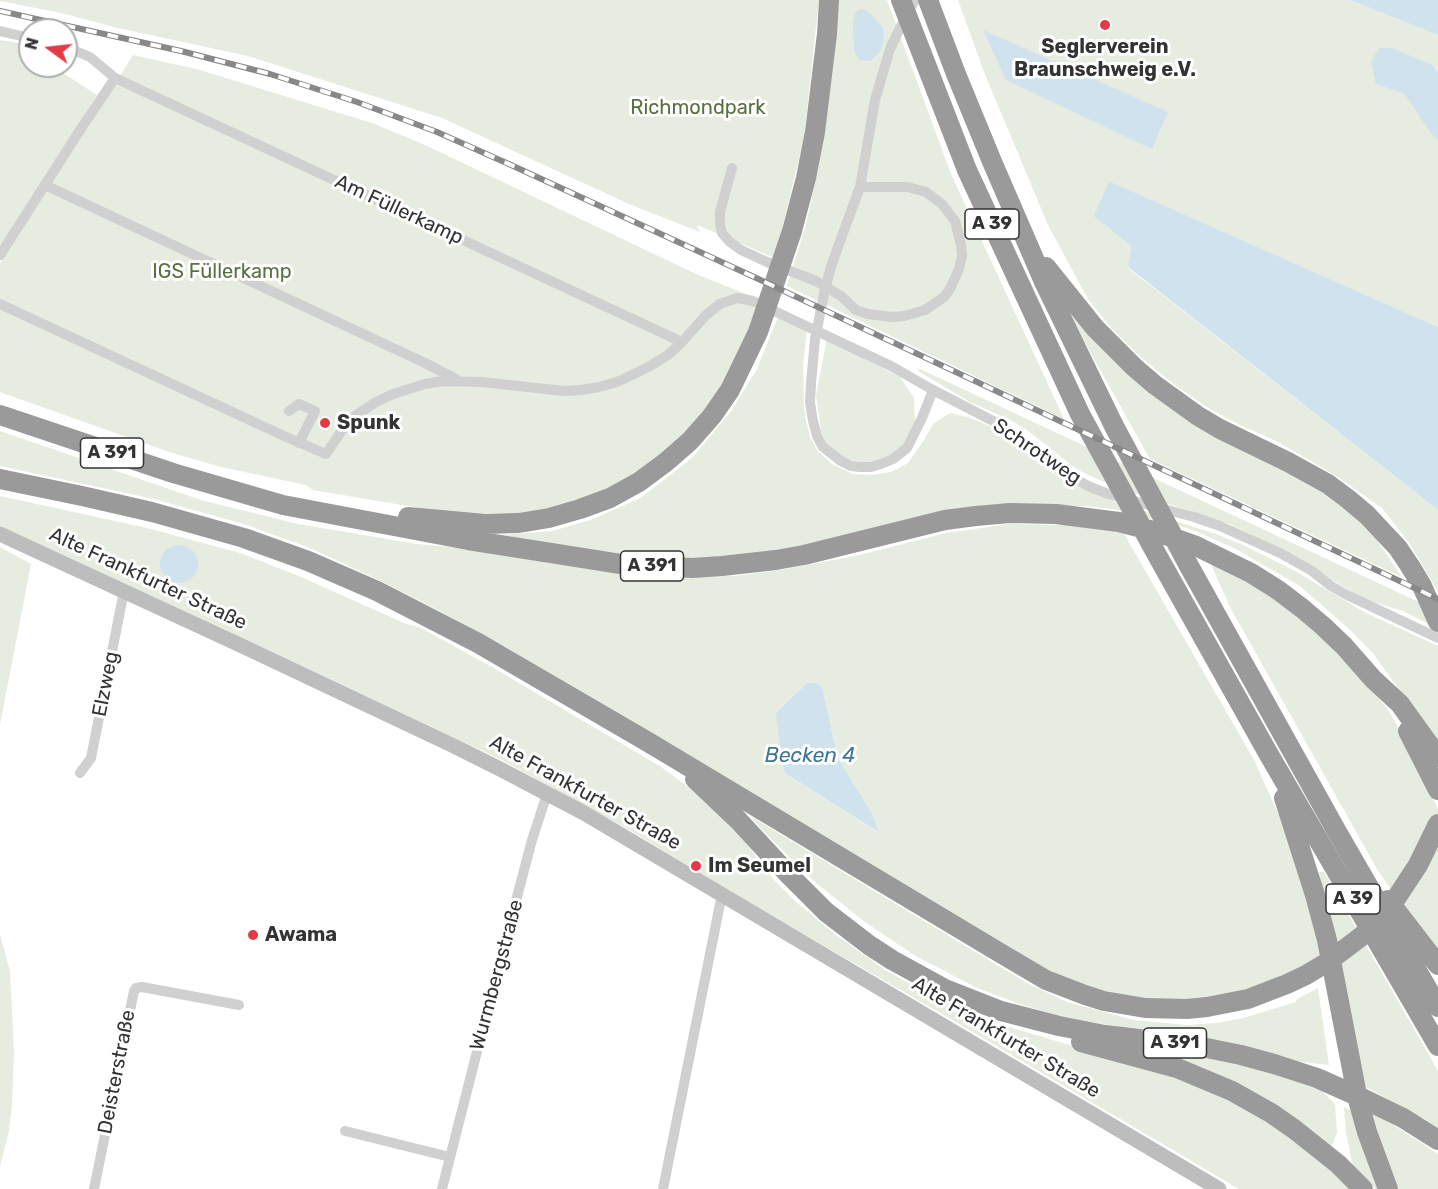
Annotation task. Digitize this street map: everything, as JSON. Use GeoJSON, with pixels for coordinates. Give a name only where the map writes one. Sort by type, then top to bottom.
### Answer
{"type":"FeatureCollection","features":[{"type":"Feature","properties":{"kind":"highway"},"geometry":{"type":"LineString","coordinates":[[224,489],[440,521],[485,524],[519,523],[549,518],[610,498],[639,482],[666,462],[712,417],[730,390],[758,332],[792,231],[806,178],[815,132],[829,0]]}},
{"type":"Feature","properties":{"kind":"highway","name":"A 39"},"geometry":{"type":"LineString","coordinates":[[901,0],[967,170],[1080,414],[1268,753],[1438,1046]]}},
{"type":"Feature","properties":{"kind":"highway","name":"A 39"},"geometry":{"type":"LineString","coordinates":[[925,2],[1050,294],[1114,426],[1336,830],[1438,1007]]}},
{"type":"Feature","properties":{"kind":"highway"},"geometry":{"type":"LineString","coordinates":[[1027,241],[1095,328],[1127,361],[1155,385],[1220,429],[1328,484],[1367,515],[1398,548],[1410,566],[1438,622]]}},
{"type":"Feature","properties":{"kind":"highway","name":"A 391"},"geometry":{"type":"LineString","coordinates":[[0,415],[163,470],[283,505],[468,540],[627,565],[692,568],[750,563],[785,558],[945,520],[1010,513],[1101,518],[1137,526],[1187,542],[1251,573],[1294,602],[1323,626],[1373,679],[1404,724],[1438,790]]}},
{"type":"Feature","properties":{"kind":"highway","name":"A 391"},"geometry":{"type":"LineString","coordinates":[[0,479],[153,512],[244,538],[308,561],[377,591],[478,643],[648,742],[677,764],[738,820],[820,906],[869,945],[945,989],[1001,1011],[1030,1019],[1087,1032],[1197,1046],[1241,1055],[1317,1078],[1403,1118],[1438,1140]]}},
{"type":"Feature","properties":{"kind":"highway"},"geometry":{"type":"LineString","coordinates":[[1373,679],[1400,704],[1438,757]]}},
{"type":"Feature","properties":{"kind":"highway"},"geometry":{"type":"LineString","coordinates":[[648,742],[1046,980],[1084,995],[1145,1008],[1197,1008],[1228,1004],[1287,984],[1326,963],[1362,936],[1393,903],[1419,865],[1438,824]]}},
{"type":"Feature","properties":{"kind":"highway"},"geometry":{"type":"LineString","coordinates":[[1268,753],[1315,896],[1336,985],[1358,1100],[1388,1189]]}},
{"type":"Feature","properties":{"kind":"highway"},"geometry":{"type":"LineString","coordinates":[[1336,830],[1438,965]]}},
{"type":"Feature","properties":{"kind":"highway"},"geometry":{"type":"LineString","coordinates":[[1030,1019],[1050,1034],[1156,1061],[1232,1091],[1294,1129],[1338,1164],[1363,1189]]}},
{"type":"Feature","properties":{"kind":"street"},"geometry":{"type":"LineString","coordinates":[[0,304],[326,454],[349,420],[376,402],[425,384],[459,381],[564,391],[581,390],[617,382],[668,355],[706,315],[720,304],[737,298],[753,301],[891,366],[933,390],[907,448],[893,459],[881,464],[871,467],[851,466],[841,462],[823,447],[817,436],[810,403],[812,367],[815,339],[819,318],[830,270],[860,187],[875,100],[890,49],[900,28],[925,2]]}},
{"type":"Feature","properties":{"kind":"street"},"geometry":{"type":"LineString","coordinates":[[0,31],[18,35]]}},
{"type":"Feature","properties":{"kind":"street","name":"Am Füllerkamp"},"geometry":{"type":"LineString","coordinates":[[78,52],[90,57],[115,78],[682,342]]}},
{"type":"Feature","properties":{"kind":"street"},"geometry":{"type":"LineString","coordinates":[[0,255],[115,78]]}},
{"type":"Feature","properties":{"kind":"street"},"geometry":{"type":"LineString","coordinates":[[732,168],[720,212],[722,233],[730,242],[752,255],[816,281],[841,296],[856,310],[892,317],[925,310],[944,297],[959,269],[962,256],[955,221],[942,204],[926,192],[908,187],[860,187]]}},
{"type":"Feature","properties":{"kind":"street"},"geometry":{"type":"LineString","coordinates":[[45,185],[459,381]]}},
{"type":"Feature","properties":{"kind":"street","name":"Schrotweg"},"geometry":{"type":"LineString","coordinates":[[933,390],[995,422],[1059,470],[1088,486],[1108,494],[1220,526],[1280,553],[1345,594],[1438,638]]}},
{"type":"Feature","properties":{"kind":"street"},"geometry":{"type":"LineString","coordinates":[[289,411],[299,404],[315,411],[299,443]]}},
{"type":"Feature","properties":{"kind":"street","name":"Alte Frankfurter Straße"},"geometry":{"type":"LineString","coordinates":[[0,534],[454,746],[594,819],[1219,1189]]}},
{"type":"Feature","properties":{"kind":"street","name":"Elzweg"},"geometry":{"type":"LineString","coordinates":[[80,773],[91,758],[124,591]]}},
{"type":"Feature","properties":{"kind":"street","name":"Wurmbergstraße"},"geometry":{"type":"LineString","coordinates":[[442,1189],[532,840],[547,794]]}},
{"type":"Feature","properties":{"kind":"street"},"geometry":{"type":"LineString","coordinates":[[663,1189],[722,894]]}},
{"type":"Feature","properties":{"kind":"street","name":"Deisterstraße"},"geometry":{"type":"LineString","coordinates":[[94,1189],[136,988],[142,987],[239,1005]]}},
{"type":"Feature","properties":{"kind":"street"},"geometry":{"type":"LineString","coordinates":[[345,1131],[450,1156]]}},
{"type":"Feature","properties":{"kind":"green space","name":"Richmondpark"},"geometry":{"type":"Polygon","coordinates":[[[0,0],[819,0],[804,138],[775,258],[697,225],[700,232],[629,204],[442,118],[248,56],[0,0]]]}},
{"type":"Feature","properties":{"kind":"green space"},"geometry":{"type":"Polygon","coordinates":[[[837,0],[887,0],[951,174],[1064,419],[787,286],[806,224],[819,165],[837,0]]]}},
{"type":"Feature","properties":{"kind":"green space"},"geometry":{"type":"Polygon","coordinates":[[[958,0],[1350,0],[1438,35],[1438,327],[1109,181],[1095,216],[1131,246],[1128,268],[1438,510],[1438,592],[1410,544],[1382,508],[1306,458],[1210,409],[1176,386],[1113,330],[1088,299],[1048,225],[984,72],[958,0]]]}},
{"type":"Feature","properties":{"kind":"green space"},"geometry":{"type":"Polygon","coordinates":[[[0,40],[18,43],[18,78],[71,78],[97,95],[0,247],[0,40]]]}},
{"type":"Feature","properties":{"kind":"green space","name":"IGS Füllerkamp"},"geometry":{"type":"Polygon","coordinates":[[[133,55],[200,70],[372,123],[425,145],[696,274],[761,300],[738,360],[701,422],[650,468],[578,503],[515,514],[449,513],[313,490],[306,485],[221,467],[169,452],[0,392],[0,263],[133,55]]]}},
{"type":"Feature","properties":{"kind":"green space"},"geometry":{"type":"Polygon","coordinates":[[[1065,307],[1153,396],[1229,440],[1336,495],[1364,521],[1402,577],[1150,459],[1065,307]]]}},
{"type":"Feature","properties":{"kind":"green space"},"geometry":{"type":"Polygon","coordinates":[[[778,317],[807,329],[803,365],[806,420],[810,437],[817,450],[832,464],[853,474],[872,475],[891,472],[908,463],[933,424],[950,413],[968,417],[992,427],[1064,481],[1107,499],[1216,534],[1245,546],[1295,571],[1366,613],[1438,646],[1438,748],[1373,653],[1300,586],[1234,548],[1200,533],[1113,509],[1031,505],[734,558],[677,560],[621,555],[503,535],[552,531],[591,520],[642,497],[693,457],[732,410],[757,369],[778,317]]]}},
{"type":"Feature","properties":{"kind":"green space"},"geometry":{"type":"Polygon","coordinates":[[[827,339],[900,377],[914,398],[915,422],[902,447],[886,459],[865,463],[848,460],[829,448],[821,431],[816,395],[827,339]]]}},
{"type":"Feature","properties":{"kind":"green space"},"geometry":{"type":"Polygon","coordinates":[[[920,369],[1438,611],[1438,629],[1403,611],[1367,600],[1301,559],[1230,524],[1113,486],[1078,470],[1027,430],[970,402],[918,371],[920,369]]]}},
{"type":"Feature","properties":{"kind":"green space"},"geometry":{"type":"Polygon","coordinates":[[[0,431],[201,500],[298,524],[417,544],[473,549],[617,573],[675,577],[735,576],[780,570],[860,555],[946,533],[1009,524],[1069,525],[1123,532],[1254,760],[1285,829],[1299,871],[1321,954],[1275,986],[1206,1001],[1134,998],[1084,985],[1055,974],[502,645],[381,581],[310,548],[247,525],[154,499],[0,466],[0,431]],[[807,683],[777,714],[785,773],[877,832],[873,815],[838,758],[822,687],[807,683]]]}},
{"type":"Feature","properties":{"kind":"green space"},"geometry":{"type":"Polygon","coordinates":[[[0,496],[147,528],[240,553],[301,577],[404,623],[419,627],[492,667],[661,767],[699,795],[721,817],[749,847],[774,880],[795,901],[832,932],[885,970],[957,1007],[1002,1025],[1195,1084],[1247,1106],[1305,1145],[1354,1189],[1239,1189],[748,902],[626,828],[500,759],[0,526],[0,496]]]}},
{"type":"Feature","properties":{"kind":"green space"},"geometry":{"type":"Polygon","coordinates":[[[0,547],[31,564],[0,725],[0,547]]]}},
{"type":"Feature","properties":{"kind":"green space"},"geometry":{"type":"Polygon","coordinates":[[[1210,562],[1249,580],[1299,615],[1364,679],[1388,710],[1409,746],[1438,809],[1438,956],[1377,869],[1230,607],[1210,562]]]}},
{"type":"Feature","properties":{"kind":"green space"},"geometry":{"type":"Polygon","coordinates":[[[750,816],[1027,983],[1067,1002],[1134,1020],[1187,1025],[1243,1018],[1296,1002],[1297,999],[1318,988],[1329,1065],[1302,1062],[1063,1017],[1022,1005],[975,987],[914,955],[865,922],[815,882],[750,816]]]}},
{"type":"Feature","properties":{"kind":"green space"},"geometry":{"type":"Polygon","coordinates":[[[1319,872],[1324,872],[1438,1071],[1438,1130],[1424,1119],[1366,1087],[1319,872]]]}},
{"type":"Feature","properties":{"kind":"green space"},"geometry":{"type":"Polygon","coordinates":[[[0,935],[10,971],[14,1052],[9,1131],[0,1166],[0,935]]]}},
{"type":"Feature","properties":{"kind":"green space"},"geometry":{"type":"Polygon","coordinates":[[[1166,1053],[1221,1060],[1264,1071],[1321,1090],[1335,1104],[1337,1133],[1332,1145],[1327,1146],[1166,1057],[1166,1053]]]}},
{"type":"Feature","properties":{"kind":"green space"},"geometry":{"type":"Polygon","coordinates":[[[1344,1107],[1357,1114],[1383,1189],[1375,1189],[1353,1166],[1346,1133],[1344,1107]]]}},
{"type":"Feature","properties":{"kind":"green space"},"geometry":{"type":"Polygon","coordinates":[[[1369,1111],[1438,1154],[1438,1189],[1399,1189],[1369,1111]]]}},
{"type":"Feature","properties":{"kind":"water"},"geometry":{"type":"Polygon","coordinates":[[[1350,0],[1438,0],[1438,35],[1350,0]]]}},
{"type":"Feature","properties":{"kind":"water"},"geometry":{"type":"Polygon","coordinates":[[[860,9],[866,10],[883,28],[884,37],[880,52],[870,61],[860,60],[854,51],[853,20],[860,9]]]}},
{"type":"Feature","properties":{"kind":"water"},"geometry":{"type":"Polygon","coordinates":[[[983,30],[1168,112],[1152,149],[1006,80],[983,30]]]}},
{"type":"Feature","properties":{"kind":"water"},"geometry":{"type":"Polygon","coordinates":[[[1379,48],[1392,48],[1432,65],[1438,73],[1438,140],[1430,132],[1405,94],[1376,84],[1371,62],[1379,48]]]}},
{"type":"Feature","properties":{"kind":"water"},"geometry":{"type":"Polygon","coordinates":[[[1109,181],[1438,327],[1438,510],[1128,267],[1131,246],[1094,216],[1109,181]]]}},
{"type":"Feature","properties":{"kind":"water"},"geometry":{"type":"Polygon","coordinates":[[[179,545],[192,551],[198,564],[192,577],[179,583],[166,577],[160,564],[166,551],[179,545]]]}},
{"type":"Feature","properties":{"kind":"water","name":"Becken 4"},"geometry":{"type":"Polygon","coordinates":[[[807,683],[815,683],[822,687],[838,758],[873,815],[878,832],[785,773],[776,714],[807,683]]]}},
{"type":"Feature","properties":{"kind":"railway"},"geometry":{"type":"LineString","coordinates":[[0,11],[181,51],[270,74],[357,102],[437,132],[752,276],[1438,599]]}},
{"type":"Feature","properties":{"kind":"place","name":"Seglerverein Braunschweig e.V."},"geometry":{"type":"Point","coordinates":[1105,25]}},
{"type":"Feature","properties":{"kind":"place","name":"Spunk"},"geometry":{"type":"Point","coordinates":[325,423]}},
{"type":"Feature","properties":{"kind":"place","name":"Im Seumel"},"geometry":{"type":"Point","coordinates":[696,866]}},
{"type":"Feature","properties":{"kind":"place","name":"Awama"},"geometry":{"type":"Point","coordinates":[253,935]}}]}
